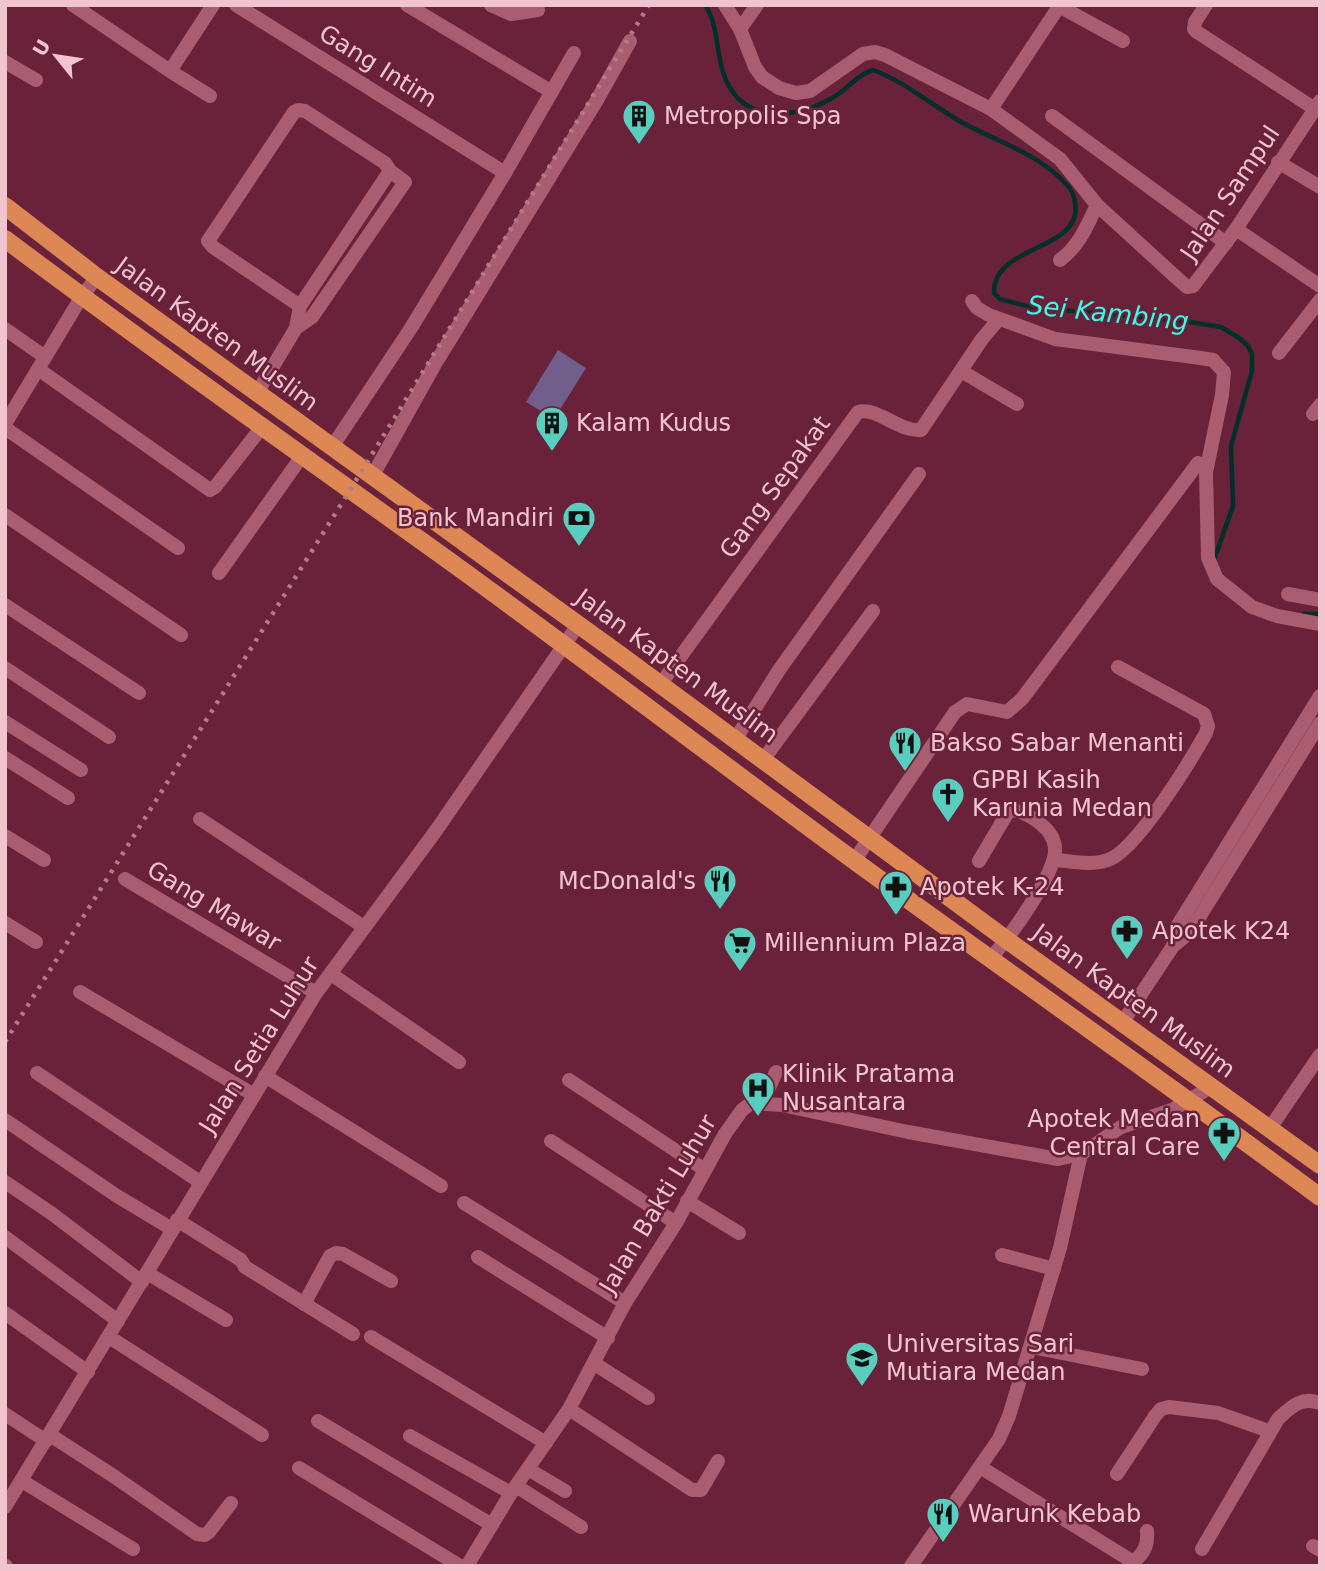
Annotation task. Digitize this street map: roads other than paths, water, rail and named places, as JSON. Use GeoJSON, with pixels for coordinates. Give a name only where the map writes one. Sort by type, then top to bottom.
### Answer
{"type":"FeatureCollection","features":[{"type":"Feature","properties":{"kind":"main road","name":"Jalan Kapten Muslim"},"geometry":{"type":"LineString","coordinates":[[5,206],[97,277],[1320,1165]]}},
{"type":"Feature","properties":{"kind":"main road","name":"Jalan Kapten Muslim"},"geometry":{"type":"LineString","coordinates":[[5,239],[564,644],[854,861],[1320,1197]]}},
{"type":"Feature","properties":{"kind":"street"},"geometry":{"type":"LineString","coordinates":[[73,5],[210,96]]}},
{"type":"Feature","properties":{"kind":"street"},"geometry":{"type":"LineString","coordinates":[[170,71],[213,5]]}},
{"type":"Feature","properties":{"kind":"street","name":"Gang Intim"},"geometry":{"type":"LineString","coordinates":[[236,5],[500,169]]}},
{"type":"Feature","properties":{"kind":"street"},"geometry":{"type":"LineString","coordinates":[[407,5],[552,92]]}},
{"type":"Feature","properties":{"kind":"street"},"geometry":{"type":"LineString","coordinates":[[491,5],[511,14],[538,10]]}},
{"type":"Feature","properties":{"kind":"street"},"geometry":{"type":"LineString","coordinates":[[725,5],[740,29],[755,67],[762,77],[779,88],[796,93],[810,90],[863,54],[875,52],[991,109],[1060,159],[1097,205],[1082,237],[1070,253],[1060,260]]}},
{"type":"Feature","properties":{"kind":"street"},"geometry":{"type":"LineString","coordinates":[[740,29],[757,5]]}},
{"type":"Feature","properties":{"kind":"street"},"geometry":{"type":"LineString","coordinates":[[1206,5],[1194,25],[1197,32],[1317,105]]}},
{"type":"Feature","properties":{"kind":"street"},"geometry":{"type":"LineString","coordinates":[[991,109],[1060,6],[1123,41]]}},
{"type":"Feature","properties":{"kind":"street"},"geometry":{"type":"LineString","coordinates":[[373,475],[435,364],[597,100],[630,41]]}},
{"type":"Feature","properties":{"kind":"street"},"geometry":{"type":"LineString","coordinates":[[332,447],[411,328],[500,169],[552,92],[575,52]]}},
{"type":"Feature","properties":{"kind":"street"},"geometry":{"type":"LineString","coordinates":[[5,62],[36,80]]}},
{"type":"Feature","properties":{"kind":"street","name":"Jalan Sampul"},"geometry":{"type":"LineString","coordinates":[[1097,205],[1187,287],[1194,286],[1236,229],[1317,105]]}},
{"type":"Feature","properties":{"kind":"street"},"geometry":{"type":"LineString","coordinates":[[296,328],[312,317],[405,181],[390,171],[385,163],[304,111],[298,110],[294,111],[208,238],[213,247],[300,306]]}},
{"type":"Feature","properties":{"kind":"street"},"geometry":{"type":"LineString","coordinates":[[1052,116],[1226,243]]}},
{"type":"Feature","properties":{"kind":"street"},"geometry":{"type":"LineString","coordinates":[[1279,162],[1320,187]]}},
{"type":"Feature","properties":{"kind":"street"},"geometry":{"type":"LineString","coordinates":[[257,393],[296,328],[300,306],[390,171]]}},
{"type":"Feature","properties":{"kind":"street"},"geometry":{"type":"LineString","coordinates":[[371,200],[386,210]]}},
{"type":"Feature","properties":{"kind":"street"},"geometry":{"type":"LineString","coordinates":[[353,226],[368,237]]}},
{"type":"Feature","properties":{"kind":"street"},"geometry":{"type":"LineString","coordinates":[[1236,229],[1320,286]]}},
{"type":"Feature","properties":{"kind":"street"},"geometry":{"type":"LineString","coordinates":[[326,267],[340,276]]}},
{"type":"Feature","properties":{"kind":"street"},"geometry":{"type":"LineString","coordinates":[[97,277],[82,296],[42,363],[11,400],[5,426],[178,548]]}},
{"type":"Feature","properties":{"kind":"street"},"geometry":{"type":"LineString","coordinates":[[1279,353],[1320,300]]}},
{"type":"Feature","properties":{"kind":"street"},"geometry":{"type":"LineString","coordinates":[[972,301],[977,308],[1037,335],[1201,358],[1220,365],[1224,372],[1222,395],[1206,472],[1208,558],[1217,579],[1252,607],[1278,616],[1320,624]]}},
{"type":"Feature","properties":{"kind":"street","name":"Gang Sepakat"},"geometry":{"type":"LineString","coordinates":[[660,685],[858,412],[870,411],[903,427],[921,430],[982,339],[999,319]]}},
{"type":"Feature","properties":{"kind":"street"},"geometry":{"type":"LineString","coordinates":[[5,329],[42,363],[210,489],[215,487],[262,427]]}},
{"type":"Feature","properties":{"kind":"street"},"geometry":{"type":"LineString","coordinates":[[961,371],[1017,404]]}},
{"type":"Feature","properties":{"kind":"street"},"geometry":{"type":"LineString","coordinates":[[219,573],[302,456]]}},
{"type":"Feature","properties":{"kind":"street"},"geometry":{"type":"LineString","coordinates":[[854,861],[955,712],[967,704],[1007,712],[1022,699],[1198,463]]}},
{"type":"Feature","properties":{"kind":"street"},"geometry":{"type":"LineString","coordinates":[[735,740],[779,670],[919,474]]}},
{"type":"Feature","properties":{"kind":"street"},"geometry":{"type":"LineString","coordinates":[[5,515],[181,635]]}},
{"type":"Feature","properties":{"kind":"street"},"geometry":{"type":"LineString","coordinates":[[1288,594],[1320,600]]}},
{"type":"Feature","properties":{"kind":"street"},"geometry":{"type":"LineString","coordinates":[[5,605],[139,693]]}},
{"type":"Feature","properties":{"kind":"street"},"geometry":{"type":"LineString","coordinates":[[763,760],[873,611]]}},
{"type":"Feature","properties":{"kind":"street","name":"Jalan Setia Luhur"},"geometry":{"type":"LineString","coordinates":[[5,1507],[316,993],[435,832],[578,625]]}},
{"type":"Feature","properties":{"kind":"street"},"geometry":{"type":"LineString","coordinates":[[1055,860],[1097,862],[1109,860],[1122,852],[1178,783],[1206,733],[1208,726],[1204,714],[1118,667]]}},
{"type":"Feature","properties":{"kind":"street"},"geometry":{"type":"LineString","coordinates":[[5,668],[109,737]]}},
{"type":"Feature","properties":{"kind":"street"},"geometry":{"type":"LineString","coordinates":[[1122,1023],[1173,946],[1189,932],[1283,754],[1320,696]]}},
{"type":"Feature","properties":{"kind":"street"},"geometry":{"type":"LineString","coordinates":[[5,722],[81,770]]}},
{"type":"Feature","properties":{"kind":"street"},"geometry":{"type":"LineString","coordinates":[[1232,847],[1297,762],[1320,723]]}},
{"type":"Feature","properties":{"kind":"street"},"geometry":{"type":"LineString","coordinates":[[1283,754],[1297,762]]}},
{"type":"Feature","properties":{"kind":"street"},"geometry":{"type":"LineString","coordinates":[[5,758],[68,798]]}},
{"type":"Feature","properties":{"kind":"street"},"geometry":{"type":"LineString","coordinates":[[979,861],[1008,812],[1017,810],[1048,829],[1055,845],[1055,860],[1007,940],[990,959]]}},
{"type":"Feature","properties":{"kind":"street"},"geometry":{"type":"LineString","coordinates":[[200,819],[364,927]]}},
{"type":"Feature","properties":{"kind":"street"},"geometry":{"type":"LineString","coordinates":[[5,836],[44,860]]}},
{"type":"Feature","properties":{"kind":"street","name":"Gang Mawar"},"geometry":{"type":"LineString","coordinates":[[125,878],[316,993]]}},
{"type":"Feature","properties":{"kind":"street"},"geometry":{"type":"LineString","coordinates":[[5,923],[36,942]]}},
{"type":"Feature","properties":{"kind":"street"},"geometry":{"type":"LineString","coordinates":[[331,974],[459,1062]]}},
{"type":"Feature","properties":{"kind":"street"},"geometry":{"type":"LineString","coordinates":[[80,992],[254,1095]]}},
{"type":"Feature","properties":{"kind":"street"},"geometry":{"type":"LineString","coordinates":[[1269,1128],[1320,1055]]}},
{"type":"Feature","properties":{"kind":"street"},"geometry":{"type":"LineString","coordinates":[[776,1072],[762,1103],[1058,1159],[1081,1154],[1121,1127],[1172,1110],[1211,1087]]}},
{"type":"Feature","properties":{"kind":"street"},"geometry":{"type":"LineString","coordinates":[[37,1073],[200,1182]]}},
{"type":"Feature","properties":{"kind":"street"},"geometry":{"type":"LineString","coordinates":[[265,1076],[441,1186]]}},
{"type":"Feature","properties":{"kind":"street"},"geometry":{"type":"LineString","coordinates":[[569,1080],[705,1170]]}},
{"type":"Feature","properties":{"kind":"street","name":"Jalan Bakti Luhur"},"geometry":{"type":"LineString","coordinates":[[467,1566],[569,1409],[625,1303],[676,1223],[725,1133],[751,1103],[762,1103]]}},
{"type":"Feature","properties":{"kind":"street"},"geometry":{"type":"LineString","coordinates":[[5,1120],[117,1196],[241,1260],[245,1267],[353,1334]]}},
{"type":"Feature","properties":{"kind":"street"},"geometry":{"type":"LineString","coordinates":[[551,1141],[676,1223]]}},
{"type":"Feature","properties":{"kind":"street"},"geometry":{"type":"LineString","coordinates":[[911,1566],[999,1439],[1032,1347],[1054,1269],[1081,1154]]}},
{"type":"Feature","properties":{"kind":"street"},"geometry":{"type":"LineString","coordinates":[[5,1182],[144,1278],[226,1320]]}},
{"type":"Feature","properties":{"kind":"street"},"geometry":{"type":"LineString","coordinates":[[687,1201],[739,1233]]}},
{"type":"Feature","properties":{"kind":"street"},"geometry":{"type":"LineString","coordinates":[[464,1203],[625,1303]]}},
{"type":"Feature","properties":{"kind":"street"},"geometry":{"type":"LineString","coordinates":[[5,1237],[118,1321]]}},
{"type":"Feature","properties":{"kind":"street"},"geometry":{"type":"LineString","coordinates":[[304,1304],[330,1256],[336,1253],[344,1254],[391,1281]]}},
{"type":"Feature","properties":{"kind":"street"},"geometry":{"type":"LineString","coordinates":[[1002,1255],[1054,1269]]}},
{"type":"Feature","properties":{"kind":"street"},"geometry":{"type":"LineString","coordinates":[[478,1257],[608,1338]]}},
{"type":"Feature","properties":{"kind":"street"},"geometry":{"type":"LineString","coordinates":[[5,1313],[88,1372]]}},
{"type":"Feature","properties":{"kind":"street"},"geometry":{"type":"LineString","coordinates":[[109,1337],[262,1435]]}},
{"type":"Feature","properties":{"kind":"street"},"geometry":{"type":"LineString","coordinates":[[371,1337],[546,1443]]}},
{"type":"Feature","properties":{"kind":"street"},"geometry":{"type":"LineString","coordinates":[[1032,1347],[1142,1369]]}},
{"type":"Feature","properties":{"kind":"street"},"geometry":{"type":"LineString","coordinates":[[595,1364],[648,1398]]}},
{"type":"Feature","properties":{"kind":"street"},"geometry":{"type":"LineString","coordinates":[[1202,1549],[1269,1431],[1293,1405],[1312,1400],[1320,1403]]}},
{"type":"Feature","properties":{"kind":"street"},"geometry":{"type":"LineString","coordinates":[[1117,1474],[1161,1409],[1169,1407],[1218,1413],[1269,1431]]}},
{"type":"Feature","properties":{"kind":"street"},"geometry":{"type":"LineString","coordinates":[[569,1409],[692,1490],[701,1490],[718,1461]]}},
{"type":"Feature","properties":{"kind":"street"},"geometry":{"type":"LineString","coordinates":[[5,1414],[48,1438],[197,1534],[205,1535],[209,1532],[231,1503]]}},
{"type":"Feature","properties":{"kind":"street"},"geometry":{"type":"LineString","coordinates":[[318,1421],[492,1525]]}},
{"type":"Feature","properties":{"kind":"street"},"geometry":{"type":"LineString","coordinates":[[410,1436],[581,1527]]}},
{"type":"Feature","properties":{"kind":"street"},"geometry":{"type":"LineString","coordinates":[[980,1467],[1130,1560],[1135,1561],[1148,1544],[1147,1531]]}},
{"type":"Feature","properties":{"kind":"street"},"geometry":{"type":"LineString","coordinates":[[299,1468],[460,1566]]}},
{"type":"Feature","properties":{"kind":"street"},"geometry":{"type":"LineString","coordinates":[[528,1469],[565,1491]]}},
{"type":"Feature","properties":{"kind":"street"},"geometry":{"type":"LineString","coordinates":[[22,1481],[133,1549]]}},
{"type":"Feature","properties":{"kind":"waterway","name":"Sei Kambing"},"geometry":{"type":"LineString","coordinates":[[705,5],[712,20],[723,72],[731,89],[741,101],[755,109],[769,113],[802,111],[834,97],[861,75],[873,70],[905,86],[970,127],[1029,155],[1067,185],[1076,207],[1069,227],[1059,236],[1005,267],[997,278],[994,293],[1000,299],[1030,307],[1221,327],[1248,346],[1252,354],[1252,371],[1231,446],[1233,506],[1214,560]]}},
{"type":"Feature","properties":{"kind":"waterway","name":"Sei Kambing"},"geometry":{"type":"LineString","coordinates":[[1303,614],[1320,614]]}},
{"type":"Feature","properties":{"kind":"railway"},"geometry":{"type":"LineString","coordinates":[[5,1042],[649,5]]}},
{"type":"Feature","properties":{"kind":"place","name":"Metropolis Spa"},"geometry":{"type":"Point","coordinates":[639,146]}},
{"type":"Feature","properties":{"kind":"place","name":"Kalam Kudus"},"geometry":{"type":"Point","coordinates":[552,453]}},
{"type":"Feature","properties":{"kind":"place","name":"Bank Mandiri"},"geometry":{"type":"Point","coordinates":[579,548]}},
{"type":"Feature","properties":{"kind":"place","name":"Bakso Sabar Menanti"},"geometry":{"type":"Point","coordinates":[905,773]}},
{"type":"Feature","properties":{"kind":"place","name":"GPBI Kasih Karunia Medan"},"geometry":{"type":"Point","coordinates":[948,824]}},
{"type":"Feature","properties":{"kind":"place","name":"McDonald's"},"geometry":{"type":"Point","coordinates":[720,911]}},
{"type":"Feature","properties":{"kind":"place","name":"Apotek K-24"},"geometry":{"type":"Point","coordinates":[896,917]}},
{"type":"Feature","properties":{"kind":"place","name":"Apotek K24"},"geometry":{"type":"Point","coordinates":[1127,961]}},
{"type":"Feature","properties":{"kind":"place","name":"Millennium Plaza"},"geometry":{"type":"Point","coordinates":[740,973]}},
{"type":"Feature","properties":{"kind":"place","name":"Klinik Pratama Nusantara"},"geometry":{"type":"Point","coordinates":[758,1118]}},
{"type":"Feature","properties":{"kind":"place","name":"Apotek Medan Central Care"},"geometry":{"type":"Point","coordinates":[1224,1163]}},
{"type":"Feature","properties":{"kind":"place","name":"Universitas Sari Mutiara Medan"},"geometry":{"type":"Point","coordinates":[862,1388]}},
{"type":"Feature","properties":{"kind":"place","name":"Warunk Kebab"},"geometry":{"type":"Point","coordinates":[943,1544]}}]}
